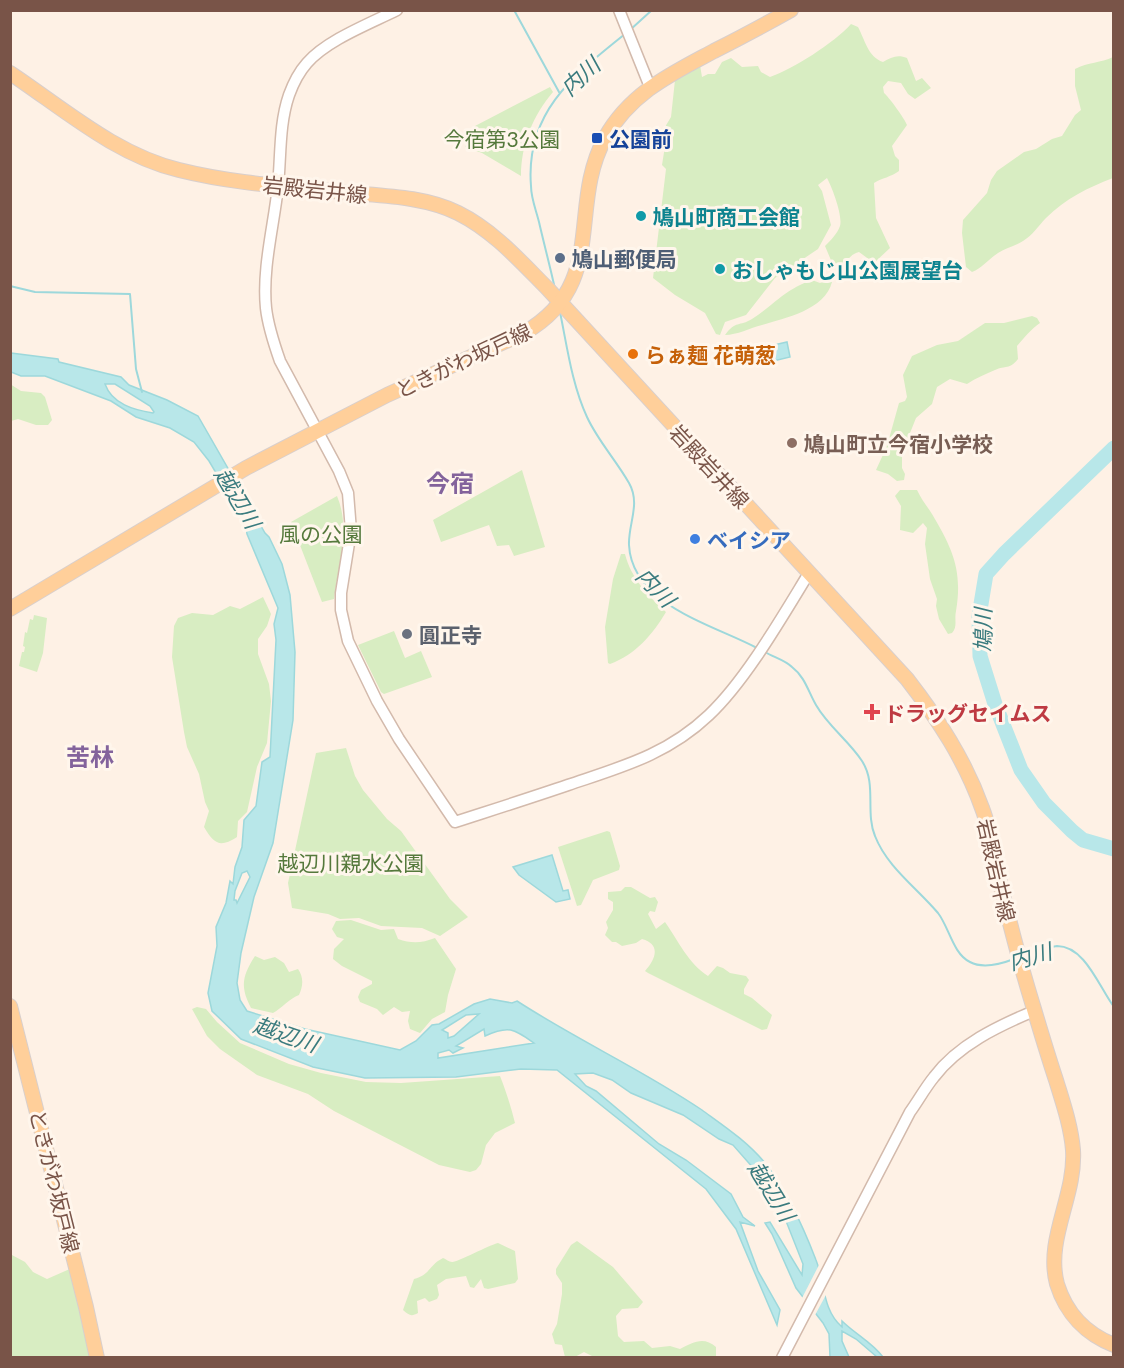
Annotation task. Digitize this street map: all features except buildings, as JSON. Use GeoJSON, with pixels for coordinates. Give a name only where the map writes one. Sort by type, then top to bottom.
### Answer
{"type":"FeatureCollection","features":[{"type":"Feature","properties":{"kind":"main road","name":"ときがわ坂戸線"},"geometry":{"type":"LineString","coordinates":[[10,609],[242,470],[316,430],[524,333],[545,320],[561,304],[578,267],[591,179],[605,138],[619,118],[650,87],[791,10]]}},
{"type":"Feature","properties":{"kind":"main road","name":"岩殿岩井線"},"geometry":{"type":"LineString","coordinates":[[10,73],[87,127],[143,159],[179,170],[278,186],[399,198],[436,205],[456,212],[499,240],[561,304],[907,679],[934,714],[955,748],[988,825],[1021,967],[1065,1109],[1073,1150],[1070,1186],[1055,1245],[1055,1275],[1066,1306],[1084,1328],[1113,1345]]}},
{"type":"Feature","properties":{"kind":"main road","name":"ときがわ坂戸線"},"geometry":{"type":"LineString","coordinates":[[10,1006],[97,1358]]}},
{"type":"Feature","properties":{"kind":"street"},"geometry":{"type":"LineString","coordinates":[[397,10],[352,32],[317,53],[306,64],[290,95],[285,115],[269,252],[266,306],[280,361],[339,471],[350,503],[350,543],[341,593],[341,610],[348,641],[377,701],[399,739],[455,822],[637,762],[690,732],[710,715],[729,693],[755,657],[808,573]]}},
{"type":"Feature","properties":{"kind":"street"},"geometry":{"type":"LineString","coordinates":[[619,10],[650,87]]}},
{"type":"Feature","properties":{"kind":"street"},"geometry":{"type":"LineString","coordinates":[[782,1358],[910,1112],[935,1076],[955,1055],[982,1036],[1034,1011]]}},
{"type":"Feature","properties":{"kind":"green space"},"geometry":{"type":"Polygon","coordinates":[[[851,24],[858,27],[870,52],[878,60],[883,62],[901,56],[907,58],[916,81],[922,78],[931,88],[915,99],[908,94],[901,83],[888,81],[883,87],[884,93],[907,125],[892,146],[899,160],[899,171],[874,183],[876,218],[890,248],[874,263],[859,252],[849,258],[846,268],[838,270],[833,265],[825,246],[837,232],[841,221],[827,178],[818,185],[822,191],[831,225],[818,249],[775,278],[746,315],[725,322],[720,335],[716,334],[705,313],[675,295],[653,278],[666,169],[662,165],[665,127],[671,117],[675,80],[700,65],[702,77],[715,74],[722,62],[731,58],[742,67],[758,66],[761,72],[770,77],[813,55],[851,24]]]}},
{"type":"Feature","properties":{"kind":"green space"},"geometry":{"type":"Polygon","coordinates":[[[1113,57],[1113,178],[1069,199],[1053,211],[1027,239],[998,253],[972,272],[966,267],[962,233],[963,220],[987,193],[997,171],[1024,152],[1036,149],[1062,136],[1075,115],[1081,110],[1075,86],[1075,69],[1113,57]]]}},
{"type":"Feature","properties":{"kind":"green space","name":"今宿第3公園"},"geometry":{"type":"Polygon","coordinates":[[[550,87],[553,92],[534,121],[526,142],[521,176],[482,153],[465,147],[475,126],[550,87]]]}},
{"type":"Feature","properties":{"kind":"green space"},"geometry":{"type":"Polygon","coordinates":[[[812,280],[820,283],[828,280],[832,282],[828,292],[813,306],[782,319],[739,333],[725,335],[735,325],[752,319],[787,293],[812,280]]]}},
{"type":"Feature","properties":{"kind":"green space"},"geometry":{"type":"Polygon","coordinates":[[[1032,316],[1040,323],[1017,346],[1018,359],[1012,365],[995,370],[967,384],[950,379],[937,387],[932,404],[916,418],[902,453],[904,480],[897,481],[888,474],[876,470],[887,446],[899,403],[905,401],[907,397],[903,375],[912,356],[937,345],[958,341],[985,323],[1004,323],[1032,316]]]}},
{"type":"Feature","properties":{"kind":"green space"},"geometry":{"type":"Polygon","coordinates":[[[10,384],[21,391],[41,393],[45,397],[52,420],[48,425],[36,425],[18,419],[11,421],[10,384]]]}},
{"type":"Feature","properties":{"kind":"green space"},"geometry":{"type":"Polygon","coordinates":[[[522,470],[545,547],[514,556],[509,545],[497,546],[489,525],[441,542],[433,520],[522,470]]]}},
{"type":"Feature","properties":{"kind":"green space"},"geometry":{"type":"Polygon","coordinates":[[[900,490],[917,490],[939,526],[954,560],[958,596],[952,633],[948,634],[939,619],[925,544],[927,528],[923,523],[913,533],[900,530],[901,506],[895,496],[900,490]]]}},
{"type":"Feature","properties":{"kind":"green space","name":"風の公園"},"geometry":{"type":"Polygon","coordinates":[[[337,496],[343,521],[342,547],[334,599],[322,602],[291,522],[337,496]]]}},
{"type":"Feature","properties":{"kind":"green space"},"geometry":{"type":"Polygon","coordinates":[[[621,554],[625,554],[631,571],[641,586],[666,612],[642,643],[627,655],[610,664],[608,663],[605,627],[613,579],[621,554]]]}},
{"type":"Feature","properties":{"kind":"green space"},"geometry":{"type":"Polygon","coordinates":[[[263,597],[271,614],[267,626],[258,639],[258,654],[269,684],[271,701],[267,743],[257,767],[247,812],[238,821],[237,837],[222,843],[214,841],[204,827],[209,811],[184,732],[172,657],[174,626],[178,618],[192,613],[213,615],[230,606],[240,609],[263,597]]]}},
{"type":"Feature","properties":{"kind":"green space"},"geometry":{"type":"Polygon","coordinates":[[[34,615],[47,618],[43,653],[37,672],[19,666],[25,647],[23,646],[25,632],[27,633],[30,619],[33,620],[34,615]]]}},
{"type":"Feature","properties":{"kind":"green space"},"geometry":{"type":"Polygon","coordinates":[[[394,631],[405,658],[421,651],[432,677],[384,694],[358,645],[394,631]]]}},
{"type":"Feature","properties":{"kind":"green space","name":"越辺川親水公園"},"geometry":{"type":"Polygon","coordinates":[[[346,748],[355,776],[363,790],[387,819],[401,831],[450,899],[468,917],[440,936],[422,928],[381,926],[359,918],[340,919],[328,914],[292,908],[288,883],[316,753],[346,748]]]}},
{"type":"Feature","properties":{"kind":"green space"},"geometry":{"type":"Polygon","coordinates":[[[610,832],[620,866],[619,870],[593,880],[581,905],[577,906],[558,847],[610,832]]]}},
{"type":"Feature","properties":{"kind":"green space"},"geometry":{"type":"Polygon","coordinates":[[[625,887],[631,887],[650,898],[655,897],[658,902],[655,912],[650,911],[648,914],[656,929],[665,922],[689,958],[701,971],[708,976],[717,966],[730,973],[746,976],[749,980],[744,994],[772,1015],[767,1029],[762,1030],[645,971],[652,962],[655,952],[648,941],[642,939],[622,946],[612,942],[605,935],[608,928],[606,922],[613,910],[613,902],[608,899],[608,892],[621,891],[625,887]]]}},
{"type":"Feature","properties":{"kind":"green space"},"geometry":{"type":"Polygon","coordinates":[[[351,920],[381,930],[394,929],[398,939],[408,942],[421,942],[435,938],[456,969],[445,1012],[432,1019],[420,1033],[410,1029],[408,1021],[410,1011],[402,1012],[394,1007],[383,1015],[377,1009],[360,1002],[358,997],[361,990],[372,984],[372,981],[333,959],[334,949],[344,939],[337,937],[332,929],[336,921],[351,920]]]}},
{"type":"Feature","properties":{"kind":"green space"},"geometry":{"type":"Polygon","coordinates":[[[255,956],[264,960],[275,957],[284,963],[289,972],[298,969],[302,979],[299,995],[273,1013],[251,1008],[245,994],[245,976],[255,956]]]}},
{"type":"Feature","properties":{"kind":"green space"},"geometry":{"type":"Polygon","coordinates":[[[197,1007],[206,1009],[240,1043],[289,1064],[321,1073],[366,1082],[401,1083],[500,1076],[515,1123],[495,1133],[486,1145],[481,1164],[476,1170],[470,1172],[439,1165],[334,1111],[308,1094],[257,1075],[220,1049],[207,1036],[192,1009],[197,1007]]]}},
{"type":"Feature","properties":{"kind":"green space"},"geometry":{"type":"Polygon","coordinates":[[[577,1241],[613,1267],[643,1302],[638,1308],[622,1309],[616,1316],[618,1336],[624,1342],[644,1341],[652,1348],[670,1346],[680,1349],[694,1342],[703,1341],[716,1347],[716,1357],[596,1358],[584,1352],[575,1357],[565,1357],[562,1345],[555,1344],[552,1334],[557,1324],[562,1294],[562,1283],[556,1274],[556,1269],[571,1245],[577,1241]]]}},
{"type":"Feature","properties":{"kind":"green space"},"geometry":{"type":"Polygon","coordinates":[[[498,1243],[515,1251],[518,1279],[515,1283],[488,1289],[484,1288],[481,1279],[474,1288],[470,1287],[466,1276],[446,1279],[437,1285],[439,1295],[437,1299],[429,1302],[425,1298],[417,1301],[418,1313],[410,1315],[403,1310],[414,1279],[423,1275],[438,1261],[443,1258],[455,1262],[498,1243]]]}},
{"type":"Feature","properties":{"kind":"green space"},"geometry":{"type":"Polygon","coordinates":[[[10,1254],[25,1262],[33,1272],[47,1279],[72,1268],[93,1357],[11,1357],[10,1254]]]}},
{"type":"Feature","properties":{"kind":"water"},"geometry":{"type":"Polygon","coordinates":[[[787,342],[790,357],[761,364],[757,349],[787,342]]]}},
{"type":"Feature","properties":{"kind":"water","name":"越辺川"},"geometry":{"type":"Polygon","coordinates":[[[11,353],[58,359],[59,362],[121,377],[129,385],[167,400],[198,416],[269,537],[282,564],[290,595],[295,652],[293,720],[273,843],[254,897],[241,953],[237,983],[240,1000],[247,1011],[305,1029],[400,1050],[416,1041],[432,1025],[439,1024],[474,1004],[490,999],[512,1003],[517,1001],[680,1095],[751,1148],[773,1174],[794,1209],[819,1268],[827,1304],[836,1320],[842,1327],[842,1321],[883,1357],[877,1357],[856,1339],[842,1331],[842,1341],[849,1357],[830,1357],[829,1334],[796,1288],[765,1223],[770,1222],[802,1275],[803,1264],[786,1221],[762,1178],[733,1145],[719,1139],[683,1115],[631,1093],[612,1080],[593,1073],[575,1074],[586,1086],[596,1091],[659,1144],[686,1160],[731,1194],[743,1217],[755,1226],[740,1222],[758,1271],[780,1310],[777,1325],[736,1229],[706,1189],[557,1070],[521,1069],[456,1077],[365,1078],[313,1067],[241,1039],[212,1011],[208,993],[217,946],[216,927],[226,903],[230,881],[233,884],[235,867],[242,847],[244,820],[256,806],[262,762],[270,757],[276,640],[274,624],[278,608],[247,534],[245,522],[209,461],[194,442],[170,428],[136,417],[111,401],[45,376],[21,376],[11,372],[11,353]],[[105,384],[108,391],[124,405],[154,412],[150,406],[115,384],[105,384]],[[247,871],[242,873],[235,891],[234,900],[237,903],[250,877],[247,871]],[[479,1014],[466,1015],[442,1030],[448,1033],[448,1038],[454,1036],[479,1014]],[[484,1029],[456,1046],[463,1048],[453,1053],[449,1050],[438,1053],[438,1058],[534,1043],[511,1030],[500,1030],[485,1036],[484,1029]]]}},
{"type":"Feature","properties":{"kind":"water"},"geometry":{"type":"Polygon","coordinates":[[[552,855],[563,891],[568,890],[570,899],[556,902],[519,875],[513,867],[552,855]]]}},
{"type":"Feature","properties":{"kind":"pier"},"geometry":{"type":"Polygon","coordinates":[[[820,1263],[827,1293],[814,1317],[801,1300],[820,1263]]]}},
{"type":"Feature","properties":{"kind":"waterway"},"geometry":{"type":"LineString","coordinates":[[514,10],[559,92]]}},
{"type":"Feature","properties":{"kind":"waterway","name":"内川"},"geometry":{"type":"LineString","coordinates":[[630,30],[652,10]]}},
{"type":"Feature","properties":{"kind":"waterway","name":"内川"},"geometry":{"type":"LineString","coordinates":[[555,289],[531,190],[531,160],[536,137],[545,116],[571,81],[625,34]]}},
{"type":"Feature","properties":{"kind":"waterway"},"geometry":{"type":"LineString","coordinates":[[10,286],[35,292],[130,294],[136,369],[142,392]]}},
{"type":"Feature","properties":{"kind":"waterway","name":"内川"},"geometry":{"type":"LineString","coordinates":[[560,312],[570,365],[582,405],[591,426],[632,491],[634,506],[629,545],[634,566],[644,583],[659,598],[698,621],[757,648]]}},
{"type":"Feature","properties":{"kind":"waterway","name":"鳩川"},"geometry":{"type":"LineString","coordinates":[[1114,448],[986,574],[979,616],[980,656],[995,704],[1021,770],[1044,803],[1072,831],[1083,840],[1114,849]]}},
{"type":"Feature","properties":{"kind":"waterway","name":"内川"},"geometry":{"type":"LineString","coordinates":[[765,652],[786,662],[796,671],[821,713],[862,761],[869,779],[872,827],[880,847],[887,858],[938,913],[959,953],[970,962],[981,965],[998,964],[1014,959]]}},
{"type":"Feature","properties":{"kind":"waterway","name":"内川"},"geometry":{"type":"LineString","coordinates":[[1025,955],[1057,946],[1076,953],[1090,969],[1114,1007]]}},
{"type":"Feature","properties":{"kind":"place","name":"公園前"},"geometry":{"type":"Point","coordinates":[597,138]}},
{"type":"Feature","properties":{"kind":"place","name":"鳩山町商工会館"},"geometry":{"type":"Point","coordinates":[641,216]}},
{"type":"Feature","properties":{"kind":"place","name":"鳩山郵便局"},"geometry":{"type":"Point","coordinates":[560,258]}},
{"type":"Feature","properties":{"kind":"place","name":"おしゃもじ山公園展望台"},"geometry":{"type":"Point","coordinates":[720,269]}},
{"type":"Feature","properties":{"kind":"place","name":"らぁ麺 花萌葱"},"geometry":{"type":"Point","coordinates":[633,354]}},
{"type":"Feature","properties":{"kind":"place","name":"鳩山町立今宿小学校"},"geometry":{"type":"Point","coordinates":[792,443]}},
{"type":"Feature","properties":{"kind":"place","name":"ベイシア"},"geometry":{"type":"Point","coordinates":[695,539]}},
{"type":"Feature","properties":{"kind":"place","name":"圓正寺"},"geometry":{"type":"Point","coordinates":[407,634]}},
{"type":"Feature","properties":{"kind":"place","name":"ドラッグセイムス"},"geometry":{"type":"Point","coordinates":[872,712]}},
{"type":"Feature","properties":{"kind":"district","name":"今宿"},"geometry":{"type":"Point","coordinates":[450,482]}},
{"type":"Feature","properties":{"kind":"district","name":"苦林"},"geometry":{"type":"Point","coordinates":[90,756]}}]}
